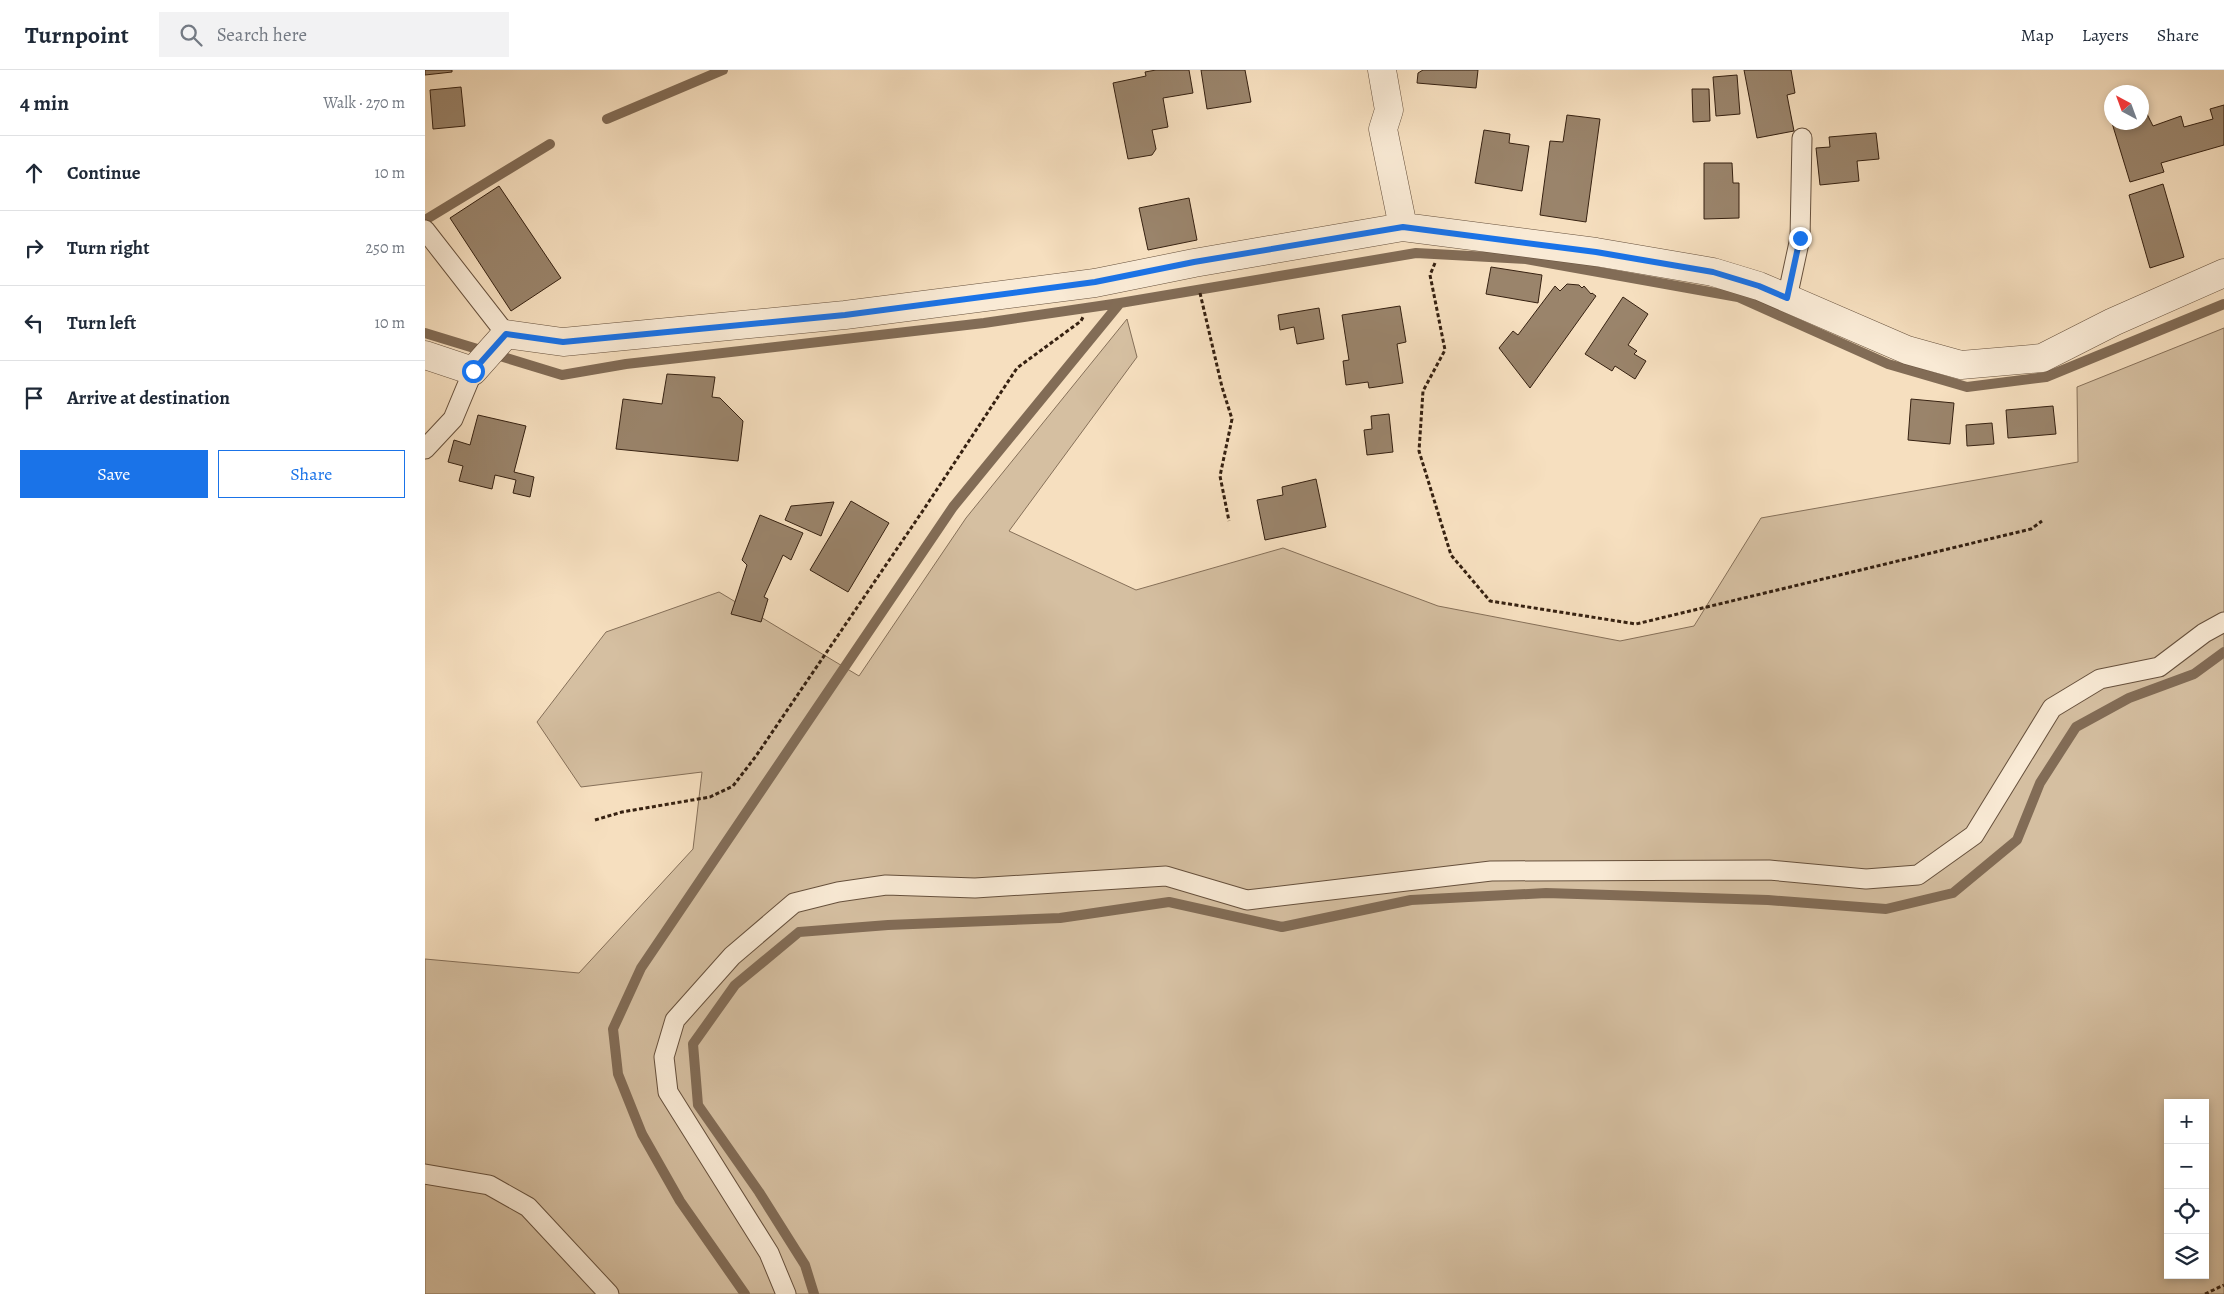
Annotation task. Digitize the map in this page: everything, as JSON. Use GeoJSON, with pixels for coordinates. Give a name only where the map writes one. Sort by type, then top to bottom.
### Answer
{"type":"FeatureCollection","features":[{"type":"Feature","properties":{"kind":"street"},"geometry":{"type":"LineString","coordinates":[[1382,70],[1389,110],[1383,128],[1403,227]]}},
{"type":"Feature","properties":{"kind":"street"},"geometry":{"type":"LineString","coordinates":[[425,355],[473,371],[506,334],[563,342],[845,315],[1086,284],[1194,262],[1403,227],[1596,252],[1713,272],[1759,286],[1907,350],[1961,365],[2042,358],[2113,322],[2224,273]]}},
{"type":"Feature","properties":{"kind":"lane"},"geometry":{"type":"LineString","coordinates":[[1787,298],[1800,238],[1802,138]]}},
{"type":"Feature","properties":{"kind":"lane"},"geometry":{"type":"LineString","coordinates":[[427,233],[506,334]]}},
{"type":"Feature","properties":{"kind":"lane"},"geometry":{"type":"LineString","coordinates":[[425,449],[453,419],[473,371]]}},
{"type":"Feature","properties":{"kind":"lane"},"geometry":{"type":"LineString","coordinates":[[786,1294],[769,1253],[668,1092],[664,1057],[675,1020],[732,956],[794,903],[837,892],[886,885],[975,888],[1167,876],[1247,900],[1491,870],[1769,870],[1866,879],[1919,875],[1974,835],[2052,708],[2100,679],[2159,667],[2204,633],[2224,622]]}},
{"type":"Feature","properties":{"kind":"lane"},"geometry":{"type":"LineString","coordinates":[[425,1174],[489,1185],[528,1207],[609,1294]]}},
{"type":"Feature","properties":{"kind":"path"},"geometry":{"type":"LineString","coordinates":[[1435,263],[1430,275],[1445,350],[1423,391],[1419,451],[1451,554],[1490,601],[1636,624],[2031,529],[2042,521]]}},
{"type":"Feature","properties":{"kind":"path"},"geometry":{"type":"LineString","coordinates":[[1203,305],[1222,387],[1232,419],[1220,476],[1229,521]]}},
{"type":"Feature","properties":{"kind":"path"},"geometry":{"type":"LineString","coordinates":[[595,820],[623,812],[709,797],[733,786],[756,756],[919,517],[1017,368],[1081,321]]}},
{"type":"Feature","properties":{"kind":"path"},"geometry":{"type":"LineString","coordinates":[[2205,1294],[2224,1285]]}},
{"type":"Feature","properties":{"kind":"shaded area"},"geometry":{"type":"Polygon","coordinates":[[[1127,319],[1137,357],[1009,531],[1136,590],[1283,548],[1438,606],[1620,641],[1694,626],[1761,518],[2078,462],[2077,387],[2224,328],[2224,1294],[425,1294],[425,959],[579,973],[693,849],[702,772],[581,787],[537,722],[606,632],[719,592],[859,676],[966,518],[1127,319]]]}},
{"type":"Feature","properties":{"kind":"building"},"geometry":{"type":"Polygon","coordinates":[[[425,70],[452,70],[452,72],[425,75],[425,70]]]}},
{"type":"Feature","properties":{"kind":"building"},"geometry":{"type":"Polygon","coordinates":[[[1189,70],[1193,93],[1163,98],[1168,127],[1152,130],[1156,149],[1152,155],[1128,159],[1113,83],[1146,76],[1145,72],[1189,70]]]}},
{"type":"Feature","properties":{"kind":"building"},"geometry":{"type":"Polygon","coordinates":[[[1201,70],[1245,70],[1251,102],[1207,109],[1201,70]]]}},
{"type":"Feature","properties":{"kind":"building"},"geometry":{"type":"Polygon","coordinates":[[[1423,70],[1478,70],[1476,88],[1417,83],[1418,73],[1423,70]]]}},
{"type":"Feature","properties":{"kind":"building"},"geometry":{"type":"Polygon","coordinates":[[[1744,70],[1791,70],[1795,93],[1787,95],[1794,131],[1757,138],[1744,70]]]}},
{"type":"Feature","properties":{"kind":"building"},"geometry":{"type":"Polygon","coordinates":[[[1737,75],[1740,114],[1716,116],[1713,77],[1737,75]]]}},
{"type":"Feature","properties":{"kind":"building"},"geometry":{"type":"Polygon","coordinates":[[[461,87],[465,126],[433,129],[430,90],[461,87]]]}},
{"type":"Feature","properties":{"kind":"building"},"geometry":{"type":"Polygon","coordinates":[[[1692,89],[1709,89],[1710,121],[1693,122],[1692,89]]]}},
{"type":"Feature","properties":{"kind":"building"},"geometry":{"type":"Polygon","coordinates":[[[2224,105],[2224,145],[2161,163],[2164,172],[2130,182],[2114,130],[2149,130],[2149,118],[2153,126],[2181,116],[2184,127],[2213,119],[2210,109],[2224,105]]]}},
{"type":"Feature","properties":{"kind":"building"},"geometry":{"type":"Polygon","coordinates":[[[1567,115],[1600,119],[1586,222],[1540,215],[1550,141],[1563,142],[1567,115]]]}},
{"type":"Feature","properties":{"kind":"building"},"geometry":{"type":"Polygon","coordinates":[[[1484,130],[1510,134],[1509,143],[1529,146],[1522,191],[1475,183],[1484,130]]]}},
{"type":"Feature","properties":{"kind":"building"},"geometry":{"type":"Polygon","coordinates":[[[1876,133],[1879,159],[1857,161],[1859,181],[1820,185],[1816,148],[1830,147],[1829,137],[1876,133]]]}},
{"type":"Feature","properties":{"kind":"building"},"geometry":{"type":"Polygon","coordinates":[[[1704,163],[1732,163],[1733,183],[1739,183],[1739,218],[1704,219],[1704,163]]]}},
{"type":"Feature","properties":{"kind":"building"},"geometry":{"type":"Polygon","coordinates":[[[2163,184],[2184,257],[2150,268],[2129,195],[2163,184]]]}},
{"type":"Feature","properties":{"kind":"building"},"geometry":{"type":"Polygon","coordinates":[[[499,186],[561,278],[511,311],[450,218],[499,186]]]}},
{"type":"Feature","properties":{"kind":"building"},"geometry":{"type":"Polygon","coordinates":[[[1189,198],[1197,240],[1148,250],[1139,208],[1189,198]]]}},
{"type":"Feature","properties":{"kind":"building"},"geometry":{"type":"Polygon","coordinates":[[[1491,267],[1542,275],[1538,303],[1486,294],[1491,267]]]}},
{"type":"Feature","properties":{"kind":"building"},"geometry":{"type":"Polygon","coordinates":[[[1567,284],[1579,285],[1582,288],[1584,286],[1591,294],[1596,296],[1530,388],[1499,348],[1513,331],[1518,335],[1555,286],[1560,291],[1567,284]]]}},
{"type":"Feature","properties":{"kind":"building"},"geometry":{"type":"Polygon","coordinates":[[[1623,297],[1648,314],[1628,345],[1637,351],[1634,354],[1646,361],[1635,379],[1615,366],[1612,371],[1585,354],[1623,297]]]}},
{"type":"Feature","properties":{"kind":"building"},"geometry":{"type":"Polygon","coordinates":[[[1400,306],[1406,342],[1397,344],[1403,383],[1369,388],[1368,382],[1346,385],[1343,361],[1349,360],[1342,315],[1400,306]]]}},
{"type":"Feature","properties":{"kind":"building"},"geometry":{"type":"Polygon","coordinates":[[[1319,308],[1324,339],[1297,344],[1294,327],[1280,330],[1278,315],[1319,308]]]}},
{"type":"Feature","properties":{"kind":"building"},"geometry":{"type":"Polygon","coordinates":[[[667,374],[715,377],[712,397],[720,398],[743,421],[738,461],[616,449],[623,399],[662,404],[667,374]]]}},
{"type":"Feature","properties":{"kind":"building"},"geometry":{"type":"Polygon","coordinates":[[[1911,399],[1954,403],[1950,444],[1908,440],[1911,399]]]}},
{"type":"Feature","properties":{"kind":"building"},"geometry":{"type":"Polygon","coordinates":[[[2053,406],[2056,434],[2008,438],[2006,410],[2053,406]]]}},
{"type":"Feature","properties":{"kind":"building"},"geometry":{"type":"Polygon","coordinates":[[[1389,414],[1393,452],[1367,455],[1364,430],[1372,429],[1371,416],[1389,414]]]}},
{"type":"Feature","properties":{"kind":"building"},"geometry":{"type":"Polygon","coordinates":[[[478,415],[526,426],[514,472],[534,477],[530,497],[513,493],[516,480],[495,475],[492,489],[459,481],[463,466],[448,462],[454,440],[470,445],[478,415]]]}},
{"type":"Feature","properties":{"kind":"building"},"geometry":{"type":"Polygon","coordinates":[[[1992,423],[1994,444],[1967,446],[1966,425],[1992,423]]]}},
{"type":"Feature","properties":{"kind":"building"},"geometry":{"type":"Polygon","coordinates":[[[1316,479],[1326,527],[1265,540],[1257,500],[1283,495],[1282,487],[1316,479]]]}},
{"type":"Feature","properties":{"kind":"building"},"geometry":{"type":"Polygon","coordinates":[[[851,501],[889,523],[848,592],[810,570],[851,501]]]}},
{"type":"Feature","properties":{"kind":"building"},"geometry":{"type":"Polygon","coordinates":[[[834,502],[821,536],[785,520],[791,506],[834,502]]]}},
{"type":"Feature","properties":{"kind":"building"},"geometry":{"type":"Polygon","coordinates":[[[760,515],[803,533],[791,560],[783,555],[764,597],[768,599],[761,622],[731,614],[747,565],[742,560],[760,515]]]}},
{"type":"Feature","properties":{"kind":"waterway"},"geometry":{"type":"LineString","coordinates":[[607,119],[723,70]]}},
{"type":"Feature","properties":{"kind":"waterway"},"geometry":{"type":"LineString","coordinates":[[425,220],[550,144]]}},
{"type":"Feature","properties":{"kind":"waterway"},"geometry":{"type":"LineString","coordinates":[[425,333],[562,375],[626,364],[984,323],[1120,303],[1416,253],[1526,259],[1738,297],[1888,364],[1967,387],[2046,377],[2224,304]]}},
{"type":"Feature","properties":{"kind":"waterway"},"geometry":{"type":"LineString","coordinates":[[745,1294],[680,1201],[642,1134],[618,1074],[613,1029],[641,968],[953,507],[1120,303]]}},
{"type":"Feature","properties":{"kind":"waterway"},"geometry":{"type":"LineString","coordinates":[[814,1294],[805,1265],[759,1192],[698,1105],[693,1044],[735,985],[799,932],[888,925],[1060,918],[1169,902],[1282,927],[1411,900],[1546,893],[1768,900],[1886,909],[1953,893],[2017,840],[2040,783],[2076,727],[2129,698],[2194,674],[2224,652]]}},
{"type":"Feature","properties":{"kind":"route"},"geometry":{"type":"LineString","coordinates":[[473,371],[506,334],[563,342],[845,315],[1078,285],[1194,262],[1403,227],[1596,252],[1713,272],[1759,286],[1787,298],[1800,238]]}}]}
